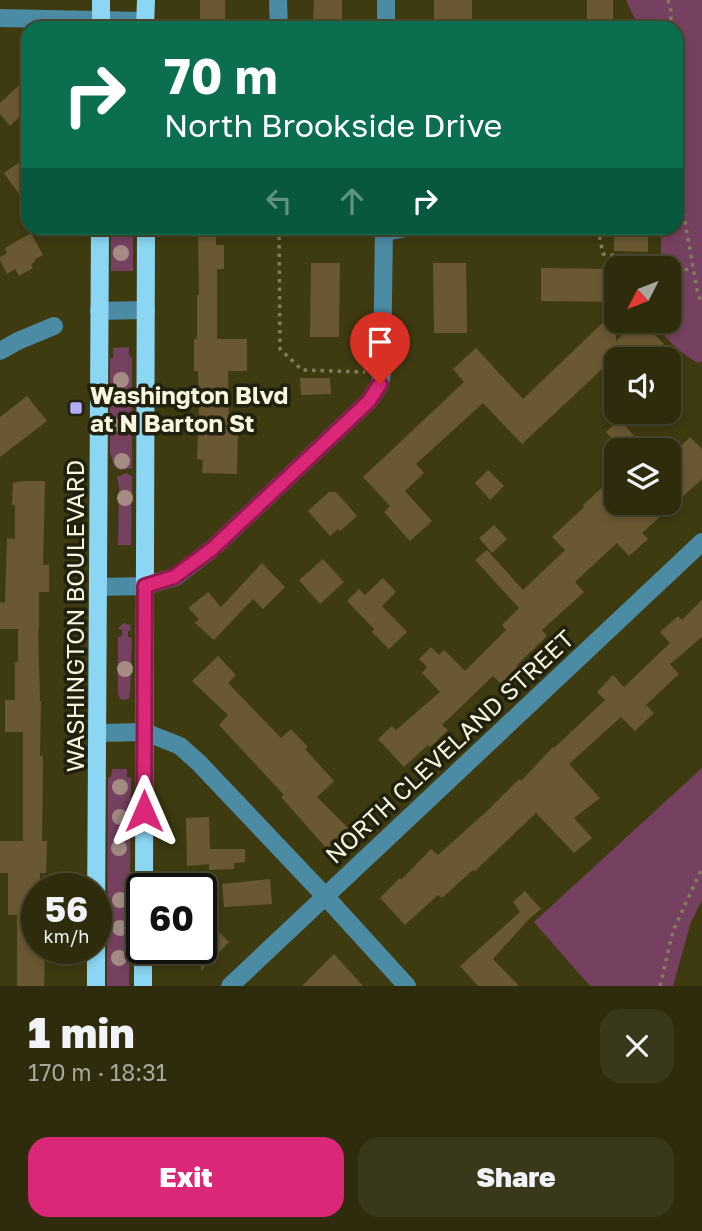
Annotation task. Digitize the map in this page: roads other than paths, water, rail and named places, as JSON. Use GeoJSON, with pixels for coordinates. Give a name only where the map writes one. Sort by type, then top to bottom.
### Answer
{"type":"FeatureCollection","features":[{"type":"Feature","properties":{"kind":"main road"},"geometry":{"type":"LineString","coordinates":[[101,0],[101,21]]}},
{"type":"Feature","properties":{"kind":"main road"},"geometry":{"type":"LineString","coordinates":[[145,21],[146,0]]}},
{"type":"Feature","properties":{"kind":"main road","name":"WASHINGTON BOULEVARD"},"geometry":{"type":"LineString","coordinates":[[97,873],[100,235]]}},
{"type":"Feature","properties":{"kind":"main road"},"geometry":{"type":"LineString","coordinates":[[144,873],[146,235]]}},
{"type":"Feature","properties":{"kind":"main road"},"geometry":{"type":"LineString","coordinates":[[96,964],[96,986]]}},
{"type":"Feature","properties":{"kind":"main road"},"geometry":{"type":"LineString","coordinates":[[143,964],[143,986]]}},
{"type":"Feature","properties":{"kind":"street"},"geometry":{"type":"LineString","coordinates":[[278,0],[279,21]]}},
{"type":"Feature","properties":{"kind":"street"},"geometry":{"type":"LineString","coordinates":[[386,0],[386,21]]}},
{"type":"Feature","properties":{"kind":"street"},"geometry":{"type":"LineString","coordinates":[[0,18],[50,21]]}},
{"type":"Feature","properties":{"kind":"street"},"geometry":{"type":"LineString","coordinates":[[98,587],[145,586],[174,577],[212,549],[369,401],[381,379],[384,235]]}},
{"type":"Feature","properties":{"kind":"street"},"geometry":{"type":"LineString","coordinates":[[100,311],[146,310]]}},
{"type":"Feature","properties":{"kind":"street"},"geometry":{"type":"LineString","coordinates":[[0,352],[18,341],[54,326]]}},
{"type":"Feature","properties":{"kind":"street","name":"NORTH CLEVELAND STREET"},"geometry":{"type":"LineString","coordinates":[[230,986],[702,542]]}},
{"type":"Feature","properties":{"kind":"street"},"geometry":{"type":"LineString","coordinates":[[98,733],[145,732],[180,746],[325,896],[407,986]]}},
{"type":"Feature","properties":{"kind":"place","name":"Washington Blvd at N Barton St"},"geometry":{"type":"Point","coordinates":[76,408]}}]}
